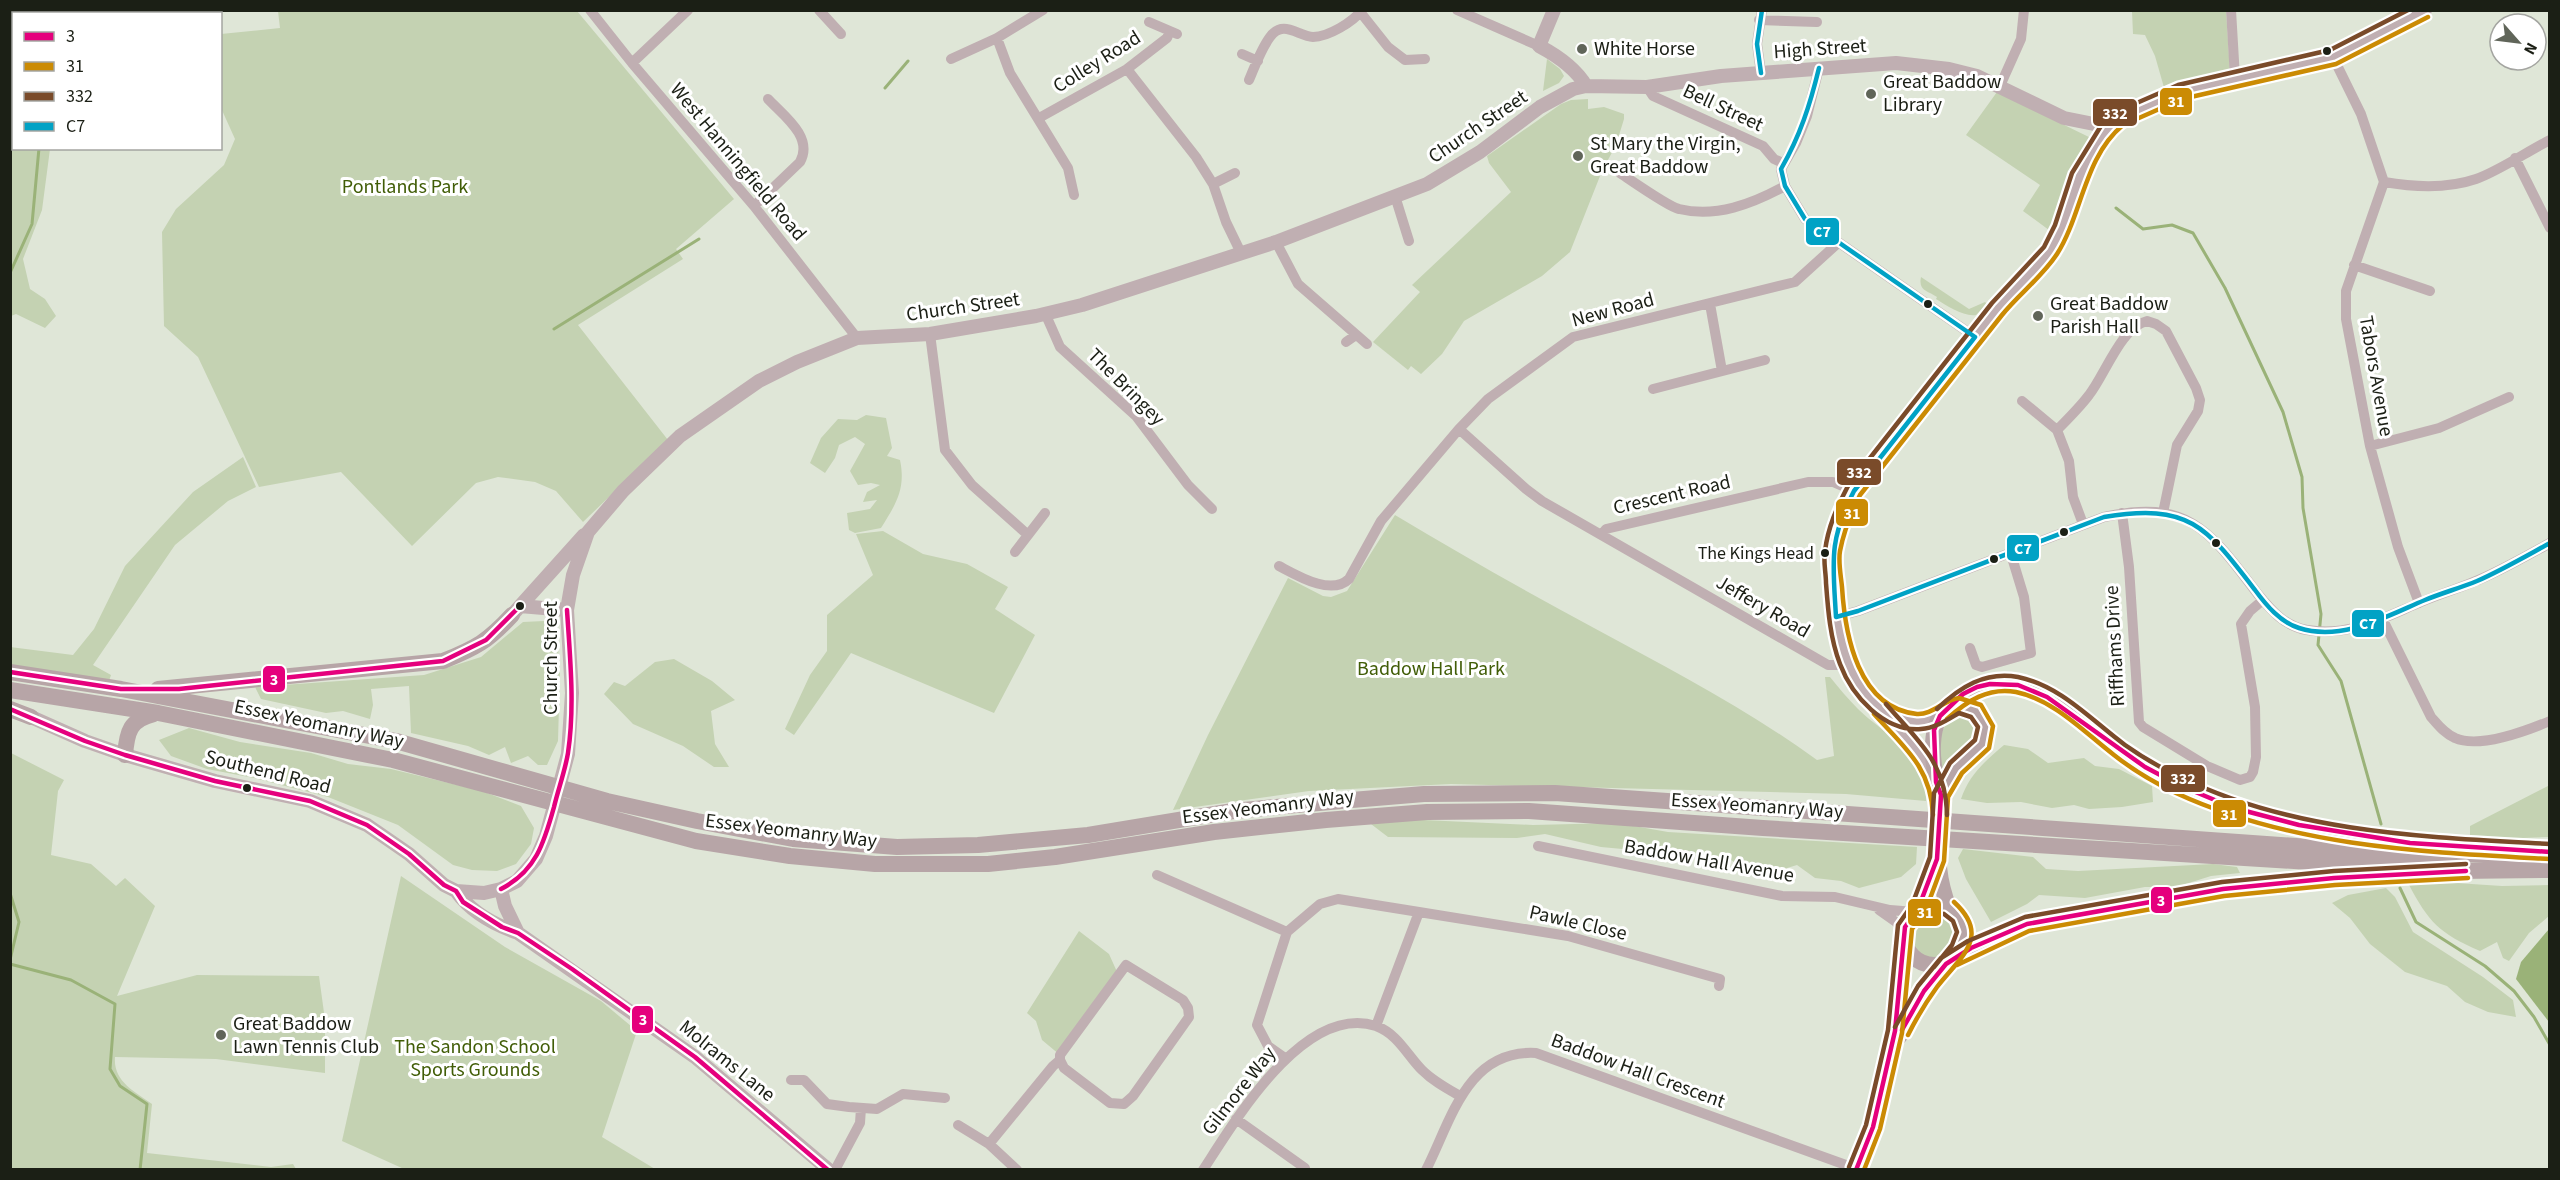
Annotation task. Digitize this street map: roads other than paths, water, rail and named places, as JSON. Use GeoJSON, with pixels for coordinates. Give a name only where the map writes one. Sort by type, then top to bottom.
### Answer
{"type":"FeatureCollection","features":[{"type":"Feature","properties":{"kind":"main road"},"geometry":{"type":"LineString","coordinates":[[10,672],[122,689],[179,689],[443,662],[475,648],[494,635],[516,611]]}},
{"type":"Feature","properties":{"kind":"main road"},"geometry":{"type":"LineString","coordinates":[[1948,908],[1942,892],[1937,859],[1939,788],[1933,740],[1946,711],[1963,694],[1990,684],[2018,685],[2048,697],[2145,767],[2181,786],[2234,808],[2299,825],[2410,843],[2550,853]]}},
{"type":"Feature","properties":{"kind":"main road","name":"Essex Yeomanry Way"},"geometry":{"type":"LineString","coordinates":[[122,689],[396,741],[608,801],[697,821],[793,839],[897,847],[978,845],[1088,835],[1233,811],[1362,799],[1424,794],[1555,793],[2365,851],[2484,855],[2550,853]]}},
{"type":"Feature","properties":{"kind":"main road","name":"Essex Yeomanry Way"},"geometry":{"type":"LineString","coordinates":[[10,690],[158,713],[393,760],[696,841],[790,856],[875,864],[988,864],[1055,857],[1214,832],[1326,820],[1427,812],[1529,811],[1774,829],[2456,871],[2550,870]]}},
{"type":"Feature","properties":{"kind":"main road"},"geometry":{"type":"LineString","coordinates":[[1939,788],[1956,768],[1982,744],[1986,736],[1986,726],[1976,711],[1967,706],[1946,711]]}},
{"type":"Feature","properties":{"kind":"main road"},"geometry":{"type":"LineString","coordinates":[[10,709],[32,717]]}},
{"type":"Feature","properties":{"kind":"main road"},"geometry":{"type":"LineString","coordinates":[[125,755],[127,736],[136,720],[158,713]]}},
{"type":"Feature","properties":{"kind":"main road"},"geometry":{"type":"LineString","coordinates":[[1857,1169],[1873,1127],[1886,1075],[1901,986],[1907,921],[1916,910],[1937,859]]}},
{"type":"Feature","properties":{"kind":"main road"},"geometry":{"type":"LineString","coordinates":[[1905,937],[1907,948],[1918,960],[1933,965],[1951,960],[1997,936],[2027,924],[2223,889],[2334,878],[2456,871]]}},
{"type":"Feature","properties":{"kind":"main road"},"geometry":{"type":"LineString","coordinates":[[1886,1075],[1910,1014],[1934,978],[1962,947],[1964,928],[1958,916],[1948,908],[1933,904],[1916,910]]}},
{"type":"Feature","properties":{"kind":"street","name":"West Hanningfield Road"},"geometry":{"type":"LineString","coordinates":[[590,10],[754,206],[857,338]]}},
{"type":"Feature","properties":{"kind":"street"},"geometry":{"type":"LineString","coordinates":[[632,63],[688,10]]}},
{"type":"Feature","properties":{"kind":"street"},"geometry":{"type":"LineString","coordinates":[[819,10],[841,34]]}},
{"type":"Feature","properties":{"kind":"street"},"geometry":{"type":"LineString","coordinates":[[951,59],[998,38],[1043,10]]}},
{"type":"Feature","properties":{"kind":"street"},"geometry":{"type":"LineString","coordinates":[[1457,10],[1552,53],[1582,78],[1586,86]]}},
{"type":"Feature","properties":{"kind":"street"},"geometry":{"type":"LineString","coordinates":[[1539,46],[1554,10]]}},
{"type":"Feature","properties":{"kind":"street"},"geometry":{"type":"LineString","coordinates":[[2000,86],[2021,39],[2025,10]]}},
{"type":"Feature","properties":{"kind":"street"},"geometry":{"type":"LineString","coordinates":[[2231,10],[2235,78]]}},
{"type":"Feature","properties":{"kind":"street"},"geometry":{"type":"LineString","coordinates":[[1939,788],[1924,758],[1878,707],[1858,682],[1847,662],[1836,616],[1831,566],[1833,539],[1840,518],[1854,491],[1975,337],[2050,251],[2062,228],[2079,176],[2109,127],[2119,118],[2180,93],[2235,78],[2333,57],[2425,10]]}},
{"type":"Feature","properties":{"kind":"street"},"geometry":{"type":"LineString","coordinates":[[1249,80],[1270,36],[1279,29],[1294,29],[1310,37],[1317,36],[1336,29],[1362,12],[1388,47],[1406,60],[1425,60]]}},
{"type":"Feature","properties":{"kind":"street"},"geometry":{"type":"LineString","coordinates":[[1761,73],[1757,44],[1761,15],[1817,22]]}},
{"type":"Feature","properties":{"kind":"street","name":"Colley Road"},"geometry":{"type":"LineString","coordinates":[[1039,118],[1127,69],[1174,33],[1149,22]]}},
{"type":"Feature","properties":{"kind":"street"},"geometry":{"type":"LineString","coordinates":[[998,38],[1010,73],[1068,168],[1074,195]]}},
{"type":"Feature","properties":{"kind":"street"},"geometry":{"type":"LineString","coordinates":[[1242,54],[1258,61]]}},
{"type":"Feature","properties":{"kind":"street"},"geometry":{"type":"LineString","coordinates":[[2333,57],[2361,114],[2384,182],[2408,186],[2440,186],[2476,179],[2550,140]]}},
{"type":"Feature","properties":{"kind":"street","name":"High Street"},"geometry":{"type":"LineString","coordinates":[[1586,86],[1647,87],[1761,73],[1896,63],[1949,69],[1977,76],[2064,118],[2109,127]]}},
{"type":"Feature","properties":{"kind":"street"},"geometry":{"type":"LineString","coordinates":[[1818,68],[1807,116],[1796,143],[1781,170],[1785,186],[1805,219],[1905,286],[1975,337]]}},
{"type":"Feature","properties":{"kind":"street"},"geometry":{"type":"LineString","coordinates":[[1127,69],[1196,157],[1213,183],[1226,222],[1241,253]]}},
{"type":"Feature","properties":{"kind":"street","name":"Church Street"},"geometry":{"type":"LineString","coordinates":[[501,889],[517,881],[528,871],[546,836],[568,754],[572,693],[567,610],[573,575],[588,532],[623,491],[652,462],[710,413],[759,381],[857,338],[930,334],[1045,313],[1099,300],[1276,242],[1427,184],[1457,168],[1540,108],[1573,89],[1586,86]]}},
{"type":"Feature","properties":{"kind":"street","name":"Bell Street"},"geometry":{"type":"LineString","coordinates":[[1647,87],[1653,96],[1763,146],[1774,159],[1783,163]]}},
{"type":"Feature","properties":{"kind":"street"},"geometry":{"type":"LineString","coordinates":[[754,206],[800,162],[804,155],[804,141],[768,99]]}},
{"type":"Feature","properties":{"kind":"street"},"geometry":{"type":"LineString","coordinates":[[2515,158],[2550,228]]}},
{"type":"Feature","properties":{"kind":"street"},"geometry":{"type":"LineString","coordinates":[[1213,183],[1235,173]]}},
{"type":"Feature","properties":{"kind":"street"},"geometry":{"type":"LineString","coordinates":[[1620,173],[1677,209],[1715,213],[1723,209],[1744,206],[1785,186]]}},
{"type":"Feature","properties":{"kind":"street","name":"Tabors Avenue"},"geometry":{"type":"LineString","coordinates":[[2384,182],[2346,291],[2346,319],[2370,446],[2398,547],[2420,603]]}},
{"type":"Feature","properties":{"kind":"street"},"geometry":{"type":"LineString","coordinates":[[1395,196],[1409,241]]}},
{"type":"Feature","properties":{"kind":"street"},"geometry":{"type":"LineString","coordinates":[[1276,242],[1298,284],[1367,344]]}},
{"type":"Feature","properties":{"kind":"street","name":"New Road"},"geometry":{"type":"LineString","coordinates":[[1279,566],[1328,586],[1343,585],[1349,579],[1381,521],[1460,429],[1488,399],[1573,337],[1795,282],[1838,243]]}},
{"type":"Feature","properties":{"kind":"street"},"geometry":{"type":"LineString","coordinates":[[2354,265],[2430,291]]}},
{"type":"Feature","properties":{"kind":"street"},"geometry":{"type":"LineString","coordinates":[[1710,304],[1722,371]]}},
{"type":"Feature","properties":{"kind":"street","name":"The Bringey"},"geometry":{"type":"LineString","coordinates":[[1045,313],[1060,347],[1136,416],[1188,485],[1212,509]]}},
{"type":"Feature","properties":{"kind":"street"},"geometry":{"type":"LineString","coordinates":[[2057,430],[2091,393],[2122,341],[2134,328],[2147,321],[2166,331],[2200,400],[2198,411],[2177,444],[2163,513]]}},
{"type":"Feature","properties":{"kind":"street"},"geometry":{"type":"LineString","coordinates":[[930,334],[949,448],[972,485],[1028,535]]}},
{"type":"Feature","properties":{"kind":"street"},"geometry":{"type":"LineString","coordinates":[[1346,342],[1356,335]]}},
{"type":"Feature","properties":{"kind":"street"},"geometry":{"type":"LineString","coordinates":[[1653,389],[1765,360]]}},
{"type":"Feature","properties":{"kind":"street"},"geometry":{"type":"LineString","coordinates":[[2370,446],[2439,428],[2509,397]]}},
{"type":"Feature","properties":{"kind":"street"},"geometry":{"type":"LineString","coordinates":[[2022,401],[2057,430],[2069,461],[2073,497],[2083,524]]}},
{"type":"Feature","properties":{"kind":"street","name":"Crescent Road"},"geometry":{"type":"LineString","coordinates":[[1460,429],[1526,489],[1602,534],[1606,529],[1808,482],[1833,482],[1854,491]]}},
{"type":"Feature","properties":{"kind":"street"},"geometry":{"type":"LineString","coordinates":[[1836,616],[1855,612],[2083,524],[2122,513],[2148,510],[2196,525],[2216,539],[2263,600],[2282,620],[2305,630],[2325,632],[2362,628],[2383,620],[2484,577],[2550,543]]}},
{"type":"Feature","properties":{"kind":"street"},"geometry":{"type":"LineString","coordinates":[[1015,552],[1045,513]]}},
{"type":"Feature","properties":{"kind":"street","name":"Riffhams Drive"},"geometry":{"type":"LineString","coordinates":[[2122,513],[2139,722],[2143,727],[2207,766],[2250,782],[2256,757],[2255,707],[2241,624],[2250,610],[2263,600]]}},
{"type":"Feature","properties":{"kind":"street"},"geometry":{"type":"LineString","coordinates":[[516,611],[588,532]]}},
{"type":"Feature","properties":{"kind":"street","name":"Jeffery Road"},"geometry":{"type":"LineString","coordinates":[[1602,534],[1827,665],[1847,662]]}},
{"type":"Feature","properties":{"kind":"street"},"geometry":{"type":"LineString","coordinates":[[2010,551],[2024,597],[2034,665]]}},
{"type":"Feature","properties":{"kind":"street"},"geometry":{"type":"LineString","coordinates":[[516,611],[567,610]]}},
{"type":"Feature","properties":{"kind":"street"},"geometry":{"type":"LineString","coordinates":[[2383,620],[2431,717],[2455,738],[2473,743],[2525,731],[2550,721]]}},
{"type":"Feature","properties":{"kind":"street"},"geometry":{"type":"LineString","coordinates":[[1970,648],[1976,665],[1982,667],[2031,653]]}},
{"type":"Feature","properties":{"kind":"street"},"geometry":{"type":"LineString","coordinates":[[1878,707],[1908,721],[1919,722],[1946,711]]}},
{"type":"Feature","properties":{"kind":"street","name":"Southend Road"},"geometry":{"type":"LineString","coordinates":[[32,717],[85,741],[125,755],[215,781],[310,801],[342,813],[367,825],[392,843],[444,885],[456,891],[463,902],[502,927],[518,933]]}},
{"type":"Feature","properties":{"kind":"street","name":"Baddow Hall Avenue"},"geometry":{"type":"LineString","coordinates":[[1538,846],[1782,896],[1835,897],[1874,907],[1916,910]]}},
{"type":"Feature","properties":{"kind":"street"},"geometry":{"type":"LineString","coordinates":[[1157,875],[1287,932]]}},
{"type":"Feature","properties":{"kind":"street"},"geometry":{"type":"LineString","coordinates":[[456,891],[484,893],[501,889]]}},
{"type":"Feature","properties":{"kind":"street","name":"Molrams Lane"},"geometry":{"type":"LineString","coordinates":[[501,889],[505,906],[518,933],[695,1057],[829,1170]]}},
{"type":"Feature","properties":{"kind":"street"},"geometry":{"type":"LineString","coordinates":[[1285,1058],[1268,1046],[1257,1025],[1287,932],[1320,904],[1338,899],[1419,912],[1376,1026],[1398,1040],[1421,1069],[1438,1084],[1460,1096]]}},
{"type":"Feature","properties":{"kind":"street","name":"Baddow Hall Avenue"},"geometry":{"type":"LineString","coordinates":[[1874,907],[1889,916],[1905,937]]}},
{"type":"Feature","properties":{"kind":"street","name":"Pawle Close"},"geometry":{"type":"LineString","coordinates":[[1419,912],[1568,936],[1720,979],[1719,986]]}},
{"type":"Feature","properties":{"kind":"street"},"geometry":{"type":"LineString","coordinates":[[1126,965],[1183,1000],[1188,1008],[1188,1017],[1124,1104],[1110,1103],[1064,1068],[1060,1060],[1059,1055],[1126,965]]}},
{"type":"Feature","properties":{"kind":"street","name":"Gilmore Way"},"geometry":{"type":"LineString","coordinates":[[1203,1170],[1236,1119],[1285,1058],[1323,1031],[1351,1024],[1376,1026]]}},
{"type":"Feature","properties":{"kind":"street","name":"Baddow Hall Crescent"},"geometry":{"type":"LineString","coordinates":[[1426,1170],[1460,1096],[1480,1072],[1500,1059],[1519,1052],[1536,1053],[1857,1169]]}},
{"type":"Feature","properties":{"kind":"street"},"geometry":{"type":"LineString","coordinates":[[989,1144],[1060,1060]]}},
{"type":"Feature","properties":{"kind":"street"},"geometry":{"type":"LineString","coordinates":[[791,1080],[804,1080],[827,1104],[861,1108],[877,1109],[903,1094],[945,1098]]}},
{"type":"Feature","properties":{"kind":"street"},"geometry":{"type":"LineString","coordinates":[[835,1170],[860,1123],[861,1108]]}},
{"type":"Feature","properties":{"kind":"street"},"geometry":{"type":"LineString","coordinates":[[1236,1119],[1301,1162]]}},
{"type":"Feature","properties":{"kind":"street"},"geometry":{"type":"LineString","coordinates":[[958,1125],[989,1144],[1017,1170]]}},
{"type":"Feature","properties":{"kind":"waterway"},"geometry":{"type":"LineString","coordinates":[[885,88],[908,61]]}},
{"type":"Feature","properties":{"kind":"waterway"},"geometry":{"type":"LineString","coordinates":[[10,273],[32,224],[39,150]]}},
{"type":"Feature","properties":{"kind":"waterway"},"geometry":{"type":"LineString","coordinates":[[2116,208],[2143,229],[2172,225],[2193,233],[2225,288],[2283,412],[2302,477],[2303,508],[2321,614],[2318,645],[2341,681],[2381,824]]}},
{"type":"Feature","properties":{"kind":"waterway"},"geometry":{"type":"LineString","coordinates":[[554,329],[699,239]]}},
{"type":"Feature","properties":{"kind":"waterway"},"geometry":{"type":"LineString","coordinates":[[2400,888],[2416,922],[2485,966],[2514,991],[2534,1017],[2550,1045]]}},
{"type":"Feature","properties":{"kind":"waterway"},"geometry":{"type":"LineString","coordinates":[[10,893],[19,922],[10,960]]}},
{"type":"Feature","properties":{"kind":"waterway"},"geometry":{"type":"LineString","coordinates":[[10,964],[71,980],[115,1004],[110,1069],[120,1086],[147,1104],[140,1170]]}},
{"type":"Feature","properties":{"kind":"place","name":"White Horse"},"geometry":{"type":"Point","coordinates":[1582,49]}},
{"type":"Feature","properties":{"kind":"place","name":"Great Baddow Library"},"geometry":{"type":"Point","coordinates":[1871,94]}},
{"type":"Feature","properties":{"kind":"place","name":"St Mary the Virgin, Great Baddow"},"geometry":{"type":"Point","coordinates":[1578,156]}},
{"type":"Feature","properties":{"kind":"place","name":"Great Baddow Parish Hall"},"geometry":{"type":"Point","coordinates":[2038,316]}},
{"type":"Feature","properties":{"kind":"place","name":"The Kings Head"},"geometry":{"type":"Point","coordinates":[1825,553]}},
{"type":"Feature","properties":{"kind":"place","name":"Great Baddow Lawn Tennis Club"},"geometry":{"type":"Point","coordinates":[221,1035]}},
{"type":"Feature","properties":{"kind":"park label","name":"Pontlands Park"},"geometry":{"type":"Point","coordinates":[405,187]}},
{"type":"Feature","properties":{"kind":"park label","name":"Baddow Hall Park"},"geometry":{"type":"Point","coordinates":[1431,669]}},
{"type":"Feature","properties":{"kind":"park label","name":"The Sandon School Sports Grounds"},"geometry":{"type":"Point","coordinates":[475,1058]}}]}
